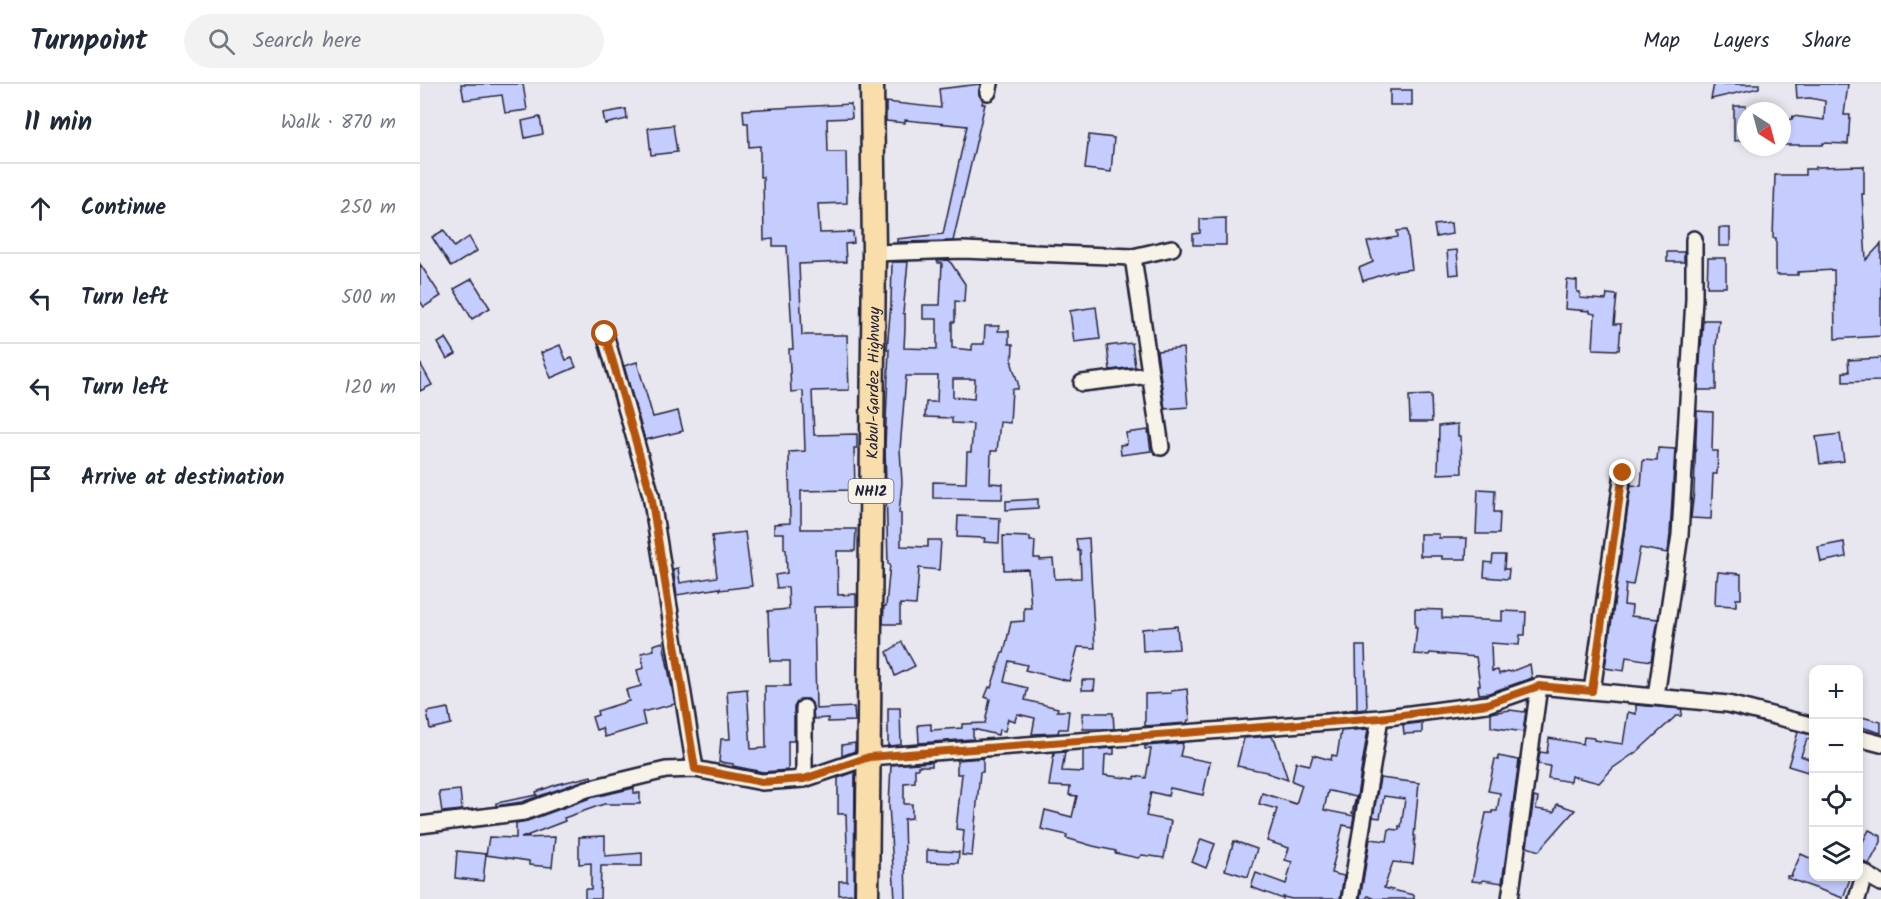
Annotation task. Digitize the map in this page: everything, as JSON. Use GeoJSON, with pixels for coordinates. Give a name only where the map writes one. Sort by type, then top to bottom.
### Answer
{"type":"FeatureCollection","features":[{"type":"Feature","properties":{"kind":"highway","name":"Kabul-Gardez Highway"},"geometry":{"type":"LineString","coordinates":[[867,899],[874,253],[872,84]]}},
{"type":"Feature","properties":{"kind":"street"},"geometry":{"type":"LineString","coordinates":[[1656,696],[1680,535],[1694,299],[1694,239]]}},
{"type":"Feature","properties":{"kind":"street"},"geometry":{"type":"LineString","coordinates":[[874,253],[962,250],[1133,257],[1172,248]]}},
{"type":"Feature","properties":{"kind":"street"},"geometry":{"type":"LineString","coordinates":[[1133,257],[1161,447]]}},
{"type":"Feature","properties":{"kind":"street"},"geometry":{"type":"LineString","coordinates":[[605,334],[651,495],[695,769]]}},
{"type":"Feature","properties":{"kind":"street"},"geometry":{"type":"LineString","coordinates":[[1082,383],[1150,375]]}},
{"type":"Feature","properties":{"kind":"street"},"geometry":{"type":"LineString","coordinates":[[1592,691],[1623,473]]}},
{"type":"Feature","properties":{"kind":"street"},"geometry":{"type":"LineString","coordinates":[[420,825],[524,812],[587,789],[666,770],[695,769],[762,782],[804,779],[869,757],[1380,718],[1487,704],[1539,686],[1728,704],[1809,725]]}},
{"type":"Feature","properties":{"kind":"street"},"geometry":{"type":"LineString","coordinates":[[1510,899],[1539,686]]}},
{"type":"Feature","properties":{"kind":"street"},"geometry":{"type":"LineString","coordinates":[[804,708],[804,779]]}},
{"type":"Feature","properties":{"kind":"street"},"geometry":{"type":"LineString","coordinates":[[1350,899],[1380,718]]}},
{"type":"Feature","properties":{"kind":"street"},"geometry":{"type":"LineString","coordinates":[[1863,739],[1881,744]]}},
{"type":"Feature","properties":{"kind":"street"},"geometry":{"type":"LineString","coordinates":[[1863,873],[1881,882]]}},
{"type":"Feature","properties":{"kind":"street"},"geometry":{"type":"LineString","coordinates":[[1857,899],[1860,881]]}},
{"type":"Feature","properties":{"kind":"building"},"geometry":{"type":"Polygon","coordinates":[[[461,84],[523,84],[527,110],[505,113],[502,95],[464,100],[461,84]]]}},
{"type":"Feature","properties":{"kind":"building"},"geometry":{"type":"Polygon","coordinates":[[[980,84],[979,94],[983,100],[982,104],[985,104],[953,241],[897,242],[897,239],[943,234],[967,126],[905,120],[905,123],[886,121],[886,102],[941,108],[939,89],[980,84]]]}},
{"type":"Feature","properties":{"kind":"building"},"geometry":{"type":"Polygon","coordinates":[[[1714,84],[1759,84],[1759,88],[1711,99],[1714,84]]]}},
{"type":"Feature","properties":{"kind":"building"},"geometry":{"type":"Polygon","coordinates":[[[1796,84],[1848,84],[1844,115],[1850,115],[1848,144],[1791,145],[1793,116],[1824,120],[1825,101],[1810,98],[1797,99],[1796,84]]]}},
{"type":"Feature","properties":{"kind":"building"},"geometry":{"type":"Polygon","coordinates":[[[1390,90],[1412,90],[1412,105],[1390,105],[1390,90]]]}},
{"type":"Feature","properties":{"kind":"building"},"geometry":{"type":"Polygon","coordinates":[[[851,104],[852,118],[827,119],[828,152],[846,152],[847,203],[818,204],[820,233],[853,232],[854,243],[845,244],[846,262],[799,264],[802,335],[847,335],[849,390],[812,391],[814,435],[857,434],[857,448],[854,448],[855,490],[801,491],[801,529],[856,529],[855,551],[837,551],[838,595],[856,594],[856,606],[814,607],[816,709],[854,707],[855,721],[828,722],[828,718],[814,719],[812,703],[808,699],[800,699],[794,707],[794,741],[788,741],[788,770],[763,772],[719,762],[721,739],[730,739],[727,691],[747,689],[751,749],[766,748],[765,686],[790,686],[790,661],[770,661],[768,611],[789,609],[788,587],[777,588],[775,575],[787,573],[784,533],[774,533],[774,524],[790,523],[789,452],[805,451],[803,391],[791,392],[789,349],[793,349],[787,246],[773,246],[773,239],[764,240],[760,146],[749,147],[748,123],[744,123],[743,110],[851,104]]]}},
{"type":"Feature","properties":{"kind":"building"},"geometry":{"type":"Polygon","coordinates":[[[1734,106],[1737,106],[1737,141],[1734,141],[1734,106]]]}},
{"type":"Feature","properties":{"kind":"building"},"geometry":{"type":"Polygon","coordinates":[[[626,109],[627,119],[605,124],[603,113],[626,109]]]}},
{"type":"Feature","properties":{"kind":"building"},"geometry":{"type":"Polygon","coordinates":[[[540,117],[543,134],[525,138],[522,121],[540,117]]]}},
{"type":"Feature","properties":{"kind":"building"},"geometry":{"type":"Polygon","coordinates":[[[673,125],[677,152],[651,155],[648,128],[673,125]]]}},
{"type":"Feature","properties":{"kind":"building"},"geometry":{"type":"Polygon","coordinates":[[[1089,135],[1114,138],[1111,172],[1085,169],[1089,135]]]}},
{"type":"Feature","properties":{"kind":"building"},"geometry":{"type":"Polygon","coordinates":[[[1864,166],[1864,194],[1862,194],[1866,260],[1881,244],[1881,336],[1835,339],[1834,270],[1798,272],[1798,275],[1776,275],[1776,238],[1773,238],[1775,175],[1805,175],[1805,169],[1816,167],[1864,166]]]}},
{"type":"Feature","properties":{"kind":"building"},"geometry":{"type":"Polygon","coordinates":[[[1226,218],[1226,245],[1193,245],[1193,234],[1200,233],[1200,219],[1226,218]]]}},
{"type":"Feature","properties":{"kind":"building"},"geometry":{"type":"Polygon","coordinates":[[[1451,223],[1452,234],[1436,237],[1434,225],[1451,223]]]}},
{"type":"Feature","properties":{"kind":"building"},"geometry":{"type":"Polygon","coordinates":[[[1719,228],[1730,228],[1730,246],[1719,246],[1719,228]]]}},
{"type":"Feature","properties":{"kind":"building"},"geometry":{"type":"Polygon","coordinates":[[[444,230],[454,247],[469,237],[477,251],[451,267],[432,237],[444,230]]]}},
{"type":"Feature","properties":{"kind":"building"},"geometry":{"type":"Polygon","coordinates":[[[1407,230],[1412,269],[1390,272],[1363,281],[1359,268],[1373,262],[1367,242],[1398,237],[1397,231],[1407,230]]]}},
{"type":"Feature","properties":{"kind":"building"},"geometry":{"type":"Polygon","coordinates":[[[1457,250],[1459,274],[1449,275],[1447,251],[1457,250]]]}},
{"type":"Feature","properties":{"kind":"building"},"geometry":{"type":"Polygon","coordinates":[[[1667,252],[1684,252],[1684,262],[1667,262],[1667,252]]]}},
{"type":"Feature","properties":{"kind":"building"},"geometry":{"type":"Polygon","coordinates":[[[1708,258],[1726,258],[1726,287],[1707,287],[1708,258]]]}},
{"type":"Feature","properties":{"kind":"building"},"geometry":{"type":"Polygon","coordinates":[[[949,260],[965,284],[964,302],[955,301],[952,348],[972,350],[972,344],[984,344],[985,326],[999,326],[998,331],[1009,331],[1009,344],[1013,344],[1012,364],[1018,389],[1012,389],[1010,423],[1000,422],[997,451],[991,451],[990,483],[1003,484],[1002,499],[933,498],[933,482],[966,483],[967,452],[971,452],[973,424],[952,423],[952,418],[925,417],[926,402],[937,402],[938,376],[906,376],[900,449],[901,546],[928,547],[928,540],[941,540],[939,570],[919,568],[916,605],[900,604],[900,624],[883,624],[890,564],[888,564],[885,446],[892,262],[908,262],[903,313],[905,314],[904,348],[937,349],[937,319],[923,319],[923,305],[940,305],[942,263],[937,261],[949,260]],[[953,379],[953,397],[974,399],[975,379],[953,379]]]}},
{"type":"Feature","properties":{"kind":"building"},"geometry":{"type":"Polygon","coordinates":[[[420,264],[441,296],[424,307],[420,301],[420,264]]]}},
{"type":"Feature","properties":{"kind":"building"},"geometry":{"type":"Polygon","coordinates":[[[472,279],[490,308],[472,319],[454,289],[472,279]]]}},
{"type":"Feature","properties":{"kind":"building"},"geometry":{"type":"Polygon","coordinates":[[[1567,280],[1577,281],[1577,292],[1580,292],[1580,298],[1606,300],[1607,294],[1617,295],[1614,324],[1621,324],[1619,350],[1593,349],[1595,314],[1590,311],[1565,309],[1567,280]]]}},
{"type":"Feature","properties":{"kind":"building"},"geometry":{"type":"Polygon","coordinates":[[[1096,307],[1100,339],[1074,342],[1070,311],[1096,307]]]}},
{"type":"Feature","properties":{"kind":"building"},"geometry":{"type":"Polygon","coordinates":[[[1703,320],[1719,320],[1716,346],[1716,390],[1698,390],[1703,320]]]}},
{"type":"Feature","properties":{"kind":"building"},"geometry":{"type":"Polygon","coordinates":[[[446,338],[456,354],[447,359],[438,343],[446,338]]]}},
{"type":"Feature","properties":{"kind":"building"},"geometry":{"type":"Polygon","coordinates":[[[1132,343],[1135,367],[1110,370],[1107,346],[1132,343]]]}},
{"type":"Feature","properties":{"kind":"building"},"geometry":{"type":"Polygon","coordinates":[[[560,345],[566,360],[572,358],[576,367],[551,378],[541,353],[560,345]]]}},
{"type":"Feature","properties":{"kind":"building"},"geometry":{"type":"Polygon","coordinates":[[[1183,348],[1188,407],[1165,409],[1157,351],[1183,348]]]}},
{"type":"Feature","properties":{"kind":"building"},"geometry":{"type":"Polygon","coordinates":[[[1881,358],[1881,381],[1843,382],[1843,372],[1849,372],[1848,360],[1881,358]]]}},
{"type":"Feature","properties":{"kind":"building"},"geometry":{"type":"Polygon","coordinates":[[[637,362],[653,417],[678,411],[683,431],[645,440],[624,366],[637,362]]]}},
{"type":"Feature","properties":{"kind":"building"},"geometry":{"type":"Polygon","coordinates":[[[420,363],[432,385],[420,391],[420,363]]]}},
{"type":"Feature","properties":{"kind":"building"},"geometry":{"type":"Polygon","coordinates":[[[1431,395],[1432,422],[1410,422],[1409,396],[1431,395]]]}},
{"type":"Feature","properties":{"kind":"building"},"geometry":{"type":"Polygon","coordinates":[[[1697,411],[1713,412],[1712,451],[1718,451],[1717,474],[1713,474],[1711,519],[1691,518],[1697,411]]]}},
{"type":"Feature","properties":{"kind":"building"},"geometry":{"type":"Polygon","coordinates":[[[1458,424],[1458,436],[1461,436],[1462,473],[1438,474],[1439,426],[1458,424]]]}},
{"type":"Feature","properties":{"kind":"building"},"geometry":{"type":"Polygon","coordinates":[[[1148,430],[1151,451],[1121,455],[1120,445],[1127,444],[1126,433],[1148,430]]]}},
{"type":"Feature","properties":{"kind":"building"},"geometry":{"type":"Polygon","coordinates":[[[1840,434],[1844,461],[1820,464],[1816,437],[1840,434]]]}},
{"type":"Feature","properties":{"kind":"building"},"geometry":{"type":"Polygon","coordinates":[[[1658,448],[1675,449],[1668,553],[1640,548],[1633,585],[1626,584],[1624,605],[1632,606],[1631,616],[1658,619],[1651,661],[1626,657],[1624,671],[1605,668],[1631,485],[1641,486],[1643,460],[1657,461],[1658,448]]]}},
{"type":"Feature","properties":{"kind":"building"},"geometry":{"type":"Polygon","coordinates":[[[1478,489],[1495,490],[1494,512],[1500,512],[1499,534],[1476,534],[1478,489]]]}},
{"type":"Feature","properties":{"kind":"building"},"geometry":{"type":"Polygon","coordinates":[[[1038,499],[1038,508],[1006,510],[1006,501],[1038,499]]]}},
{"type":"Feature","properties":{"kind":"building"},"geometry":{"type":"Polygon","coordinates":[[[958,516],[1000,518],[999,543],[984,542],[985,538],[957,537],[958,516]]]}},
{"type":"Feature","properties":{"kind":"building"},"geometry":{"type":"Polygon","coordinates":[[[745,532],[752,586],[720,590],[720,588],[677,595],[673,569],[678,568],[680,583],[717,577],[712,536],[745,532]]]}},
{"type":"Feature","properties":{"kind":"building"},"geometry":{"type":"Polygon","coordinates":[[[1420,534],[1439,534],[1439,538],[1467,538],[1466,559],[1420,556],[1420,534]]]}},
{"type":"Feature","properties":{"kind":"building"},"geometry":{"type":"Polygon","coordinates":[[[1003,536],[1030,537],[1030,541],[1035,541],[1034,558],[1053,559],[1055,579],[1081,578],[1080,551],[1078,551],[1076,539],[1089,538],[1095,648],[1078,647],[1069,681],[1025,670],[1027,665],[1009,661],[1004,682],[1028,688],[1025,700],[1058,708],[1057,711],[1069,711],[1067,729],[1059,729],[1058,733],[1032,734],[1035,718],[1017,714],[1015,721],[1008,719],[1005,731],[999,730],[998,735],[973,729],[973,739],[919,743],[918,725],[931,724],[931,730],[962,728],[962,724],[985,723],[990,699],[985,697],[989,687],[991,688],[1002,653],[1004,653],[1011,622],[1024,621],[1024,608],[1031,608],[1028,569],[1004,570],[1003,536]]]}},
{"type":"Feature","properties":{"kind":"building"},"geometry":{"type":"Polygon","coordinates":[[[1844,542],[1846,557],[1821,562],[1818,547],[1844,542]]]}},
{"type":"Feature","properties":{"kind":"building"},"geometry":{"type":"Polygon","coordinates":[[[1493,555],[1505,555],[1504,569],[1509,569],[1508,579],[1484,577],[1485,562],[1492,563],[1493,555]]]}},
{"type":"Feature","properties":{"kind":"building"},"geometry":{"type":"Polygon","coordinates":[[[1718,572],[1741,574],[1741,599],[1736,599],[1736,606],[1715,605],[1718,572]]]}},
{"type":"Feature","properties":{"kind":"building"},"geometry":{"type":"Polygon","coordinates":[[[1415,609],[1442,610],[1442,618],[1502,621],[1502,611],[1526,612],[1525,635],[1520,635],[1519,645],[1491,643],[1492,671],[1498,670],[1499,674],[1510,672],[1530,664],[1532,678],[1489,693],[1479,694],[1476,657],[1414,654],[1417,627],[1415,627],[1415,609]]]}},
{"type":"Feature","properties":{"kind":"building"},"geometry":{"type":"Polygon","coordinates":[[[1177,626],[1179,649],[1143,651],[1142,629],[1177,626]]]}},
{"type":"Feature","properties":{"kind":"building"},"geometry":{"type":"Polygon","coordinates":[[[663,642],[675,704],[642,712],[645,725],[605,737],[602,728],[596,730],[592,717],[598,715],[597,711],[629,701],[626,690],[641,686],[637,670],[644,668],[641,653],[654,650],[653,645],[663,642]]]}},
{"type":"Feature","properties":{"kind":"building"},"geometry":{"type":"Polygon","coordinates":[[[902,642],[915,666],[895,676],[887,652],[902,642]]]}},
{"type":"Feature","properties":{"kind":"building"},"geometry":{"type":"Polygon","coordinates":[[[1356,646],[1365,646],[1367,709],[1336,712],[1357,709],[1356,646]]]}},
{"type":"Feature","properties":{"kind":"building"},"geometry":{"type":"Polygon","coordinates":[[[1082,680],[1095,680],[1094,690],[1082,690],[1082,680]]]}},
{"type":"Feature","properties":{"kind":"building"},"geometry":{"type":"Polygon","coordinates":[[[1187,689],[1190,720],[1187,723],[1145,726],[1145,694],[1171,693],[1171,691],[1187,689]]]}},
{"type":"Feature","properties":{"kind":"building"},"geometry":{"type":"Polygon","coordinates":[[[1636,705],[1682,709],[1681,716],[1676,716],[1639,750],[1613,768],[1599,783],[1571,776],[1570,782],[1548,778],[1550,766],[1538,764],[1540,752],[1547,753],[1549,738],[1583,744],[1584,737],[1623,744],[1628,712],[1636,714],[1636,705]]]}},
{"type":"Feature","properties":{"kind":"building"},"geometry":{"type":"Polygon","coordinates":[[[448,708],[451,724],[430,729],[427,712],[448,708]]]}},
{"type":"Feature","properties":{"kind":"building"},"geometry":{"type":"Polygon","coordinates":[[[888,708],[900,708],[901,745],[888,746],[888,708]]]}},
{"type":"Feature","properties":{"kind":"building"},"geometry":{"type":"Polygon","coordinates":[[[1525,709],[1523,732],[1491,727],[1491,713],[1510,710],[1524,712],[1525,709]]]}},
{"type":"Feature","properties":{"kind":"building"},"geometry":{"type":"Polygon","coordinates":[[[1082,713],[1113,713],[1114,729],[1083,729],[1082,713]]]}},
{"type":"Feature","properties":{"kind":"building"},"geometry":{"type":"Polygon","coordinates":[[[1863,717],[1881,722],[1881,733],[1863,728],[1863,717]]]}},
{"type":"Feature","properties":{"kind":"building"},"geometry":{"type":"Polygon","coordinates":[[[1422,723],[1422,733],[1404,734],[1403,725],[1422,723]]]}},
{"type":"Feature","properties":{"kind":"building"},"geometry":{"type":"Polygon","coordinates":[[[1368,729],[1354,814],[1352,813],[1356,797],[1330,791],[1328,791],[1324,810],[1354,816],[1352,827],[1343,825],[1331,873],[1344,876],[1340,899],[1283,897],[1283,899],[1251,887],[1256,873],[1286,884],[1292,862],[1285,860],[1289,848],[1267,841],[1277,809],[1259,804],[1262,793],[1296,804],[1302,785],[1292,781],[1296,762],[1310,765],[1313,755],[1331,760],[1332,755],[1337,756],[1341,731],[1368,729]]]}},
{"type":"Feature","properties":{"kind":"building"},"geometry":{"type":"Polygon","coordinates":[[[1798,732],[1809,734],[1801,756],[1809,759],[1808,772],[1788,766],[1798,732]]]}},
{"type":"Feature","properties":{"kind":"building"},"geometry":{"type":"Polygon","coordinates":[[[1271,736],[1275,740],[1288,780],[1267,772],[1237,766],[1244,738],[1271,736]]]}},
{"type":"Feature","properties":{"kind":"building"},"geometry":{"type":"Polygon","coordinates":[[[855,743],[855,751],[842,756],[842,745],[855,743]]]}},
{"type":"Feature","properties":{"kind":"building"},"geometry":{"type":"Polygon","coordinates":[[[1183,743],[1180,756],[1210,762],[1203,795],[1170,788],[1168,796],[1151,792],[1146,816],[1171,821],[1164,858],[1142,855],[1138,858],[1115,853],[1116,851],[1066,838],[1067,835],[1041,829],[1045,810],[1072,817],[1077,796],[1069,795],[1070,787],[1049,786],[1054,753],[1065,752],[1062,771],[1083,772],[1083,750],[1114,748],[1114,754],[1105,755],[1104,775],[1134,779],[1135,776],[1146,778],[1151,749],[1145,749],[1145,746],[1183,743]]]}},
{"type":"Feature","properties":{"kind":"building"},"geometry":{"type":"Polygon","coordinates":[[[1498,756],[1519,760],[1502,883],[1472,881],[1486,813],[1497,811],[1500,793],[1488,791],[1495,759],[1498,760],[1498,756]]]}},
{"type":"Feature","properties":{"kind":"building"},"geometry":{"type":"Polygon","coordinates":[[[983,758],[972,856],[962,855],[964,830],[956,829],[962,774],[957,774],[957,760],[983,758]]]}},
{"type":"Feature","properties":{"kind":"building"},"geometry":{"type":"Polygon","coordinates":[[[932,762],[932,766],[918,766],[918,769],[915,769],[915,782],[904,783],[904,804],[912,804],[912,818],[904,819],[906,899],[895,899],[889,805],[891,765],[932,762]]]}},
{"type":"Feature","properties":{"kind":"building"},"geometry":{"type":"Polygon","coordinates":[[[855,772],[854,894],[839,895],[839,881],[847,881],[847,848],[846,814],[838,814],[838,778],[855,772]]]}},
{"type":"Feature","properties":{"kind":"building"},"geometry":{"type":"Polygon","coordinates":[[[591,776],[592,778],[522,802],[496,806],[496,803],[537,795],[536,792],[558,784],[591,776]]]}},
{"type":"Feature","properties":{"kind":"building"},"geometry":{"type":"Polygon","coordinates":[[[1380,778],[1419,783],[1413,864],[1393,862],[1384,888],[1414,895],[1414,899],[1374,899],[1368,896],[1366,899],[1360,899],[1370,839],[1387,841],[1389,829],[1399,830],[1399,826],[1401,827],[1405,799],[1384,796],[1380,818],[1373,817],[1380,778]]]}},
{"type":"Feature","properties":{"kind":"building"},"geometry":{"type":"Polygon","coordinates":[[[634,788],[634,793],[640,793],[640,804],[604,804],[564,818],[565,821],[521,838],[555,837],[552,867],[529,865],[529,861],[486,855],[489,837],[516,838],[516,823],[590,798],[634,788]]]}},
{"type":"Feature","properties":{"kind":"building"},"geometry":{"type":"Polygon","coordinates":[[[460,790],[462,810],[442,812],[439,792],[460,790]]]}},
{"type":"Feature","properties":{"kind":"building"},"geometry":{"type":"Polygon","coordinates":[[[1534,797],[1538,798],[1536,809],[1554,812],[1557,804],[1575,810],[1539,851],[1527,847],[1534,797]]]}},
{"type":"Feature","properties":{"kind":"building"},"geometry":{"type":"Polygon","coordinates":[[[1869,830],[1881,836],[1881,842],[1869,864],[1863,862],[1863,841],[1869,830]]]}},
{"type":"Feature","properties":{"kind":"building"},"geometry":{"type":"Polygon","coordinates":[[[605,836],[605,856],[642,853],[642,866],[601,866],[600,899],[585,899],[585,889],[591,889],[591,863],[579,864],[579,837],[605,836]]]}},
{"type":"Feature","properties":{"kind":"building"},"geometry":{"type":"Polygon","coordinates":[[[1201,839],[1215,844],[1206,868],[1192,862],[1201,839]]]}},
{"type":"Feature","properties":{"kind":"building"},"geometry":{"type":"Polygon","coordinates":[[[1234,841],[1257,849],[1248,877],[1225,870],[1234,841]]]}},
{"type":"Feature","properties":{"kind":"building"},"geometry":{"type":"Polygon","coordinates":[[[927,850],[959,852],[958,863],[927,862],[927,850]]]}},
{"type":"Feature","properties":{"kind":"building"},"geometry":{"type":"Polygon","coordinates":[[[457,851],[486,854],[483,881],[455,878],[457,851]]]}},
{"type":"Feature","properties":{"kind":"building"},"geometry":{"type":"Polygon","coordinates":[[[1801,854],[1809,858],[1809,881],[1849,881],[1843,898],[1787,878],[1791,876],[1801,854]]]}},
{"type":"Feature","properties":{"kind":"route"},"geometry":{"type":"LineString","coordinates":[[605,334],[651,495],[695,769],[762,782],[804,779],[869,757],[1380,718],[1487,704],[1539,686],[1592,691],[1623,473]]}}]}
